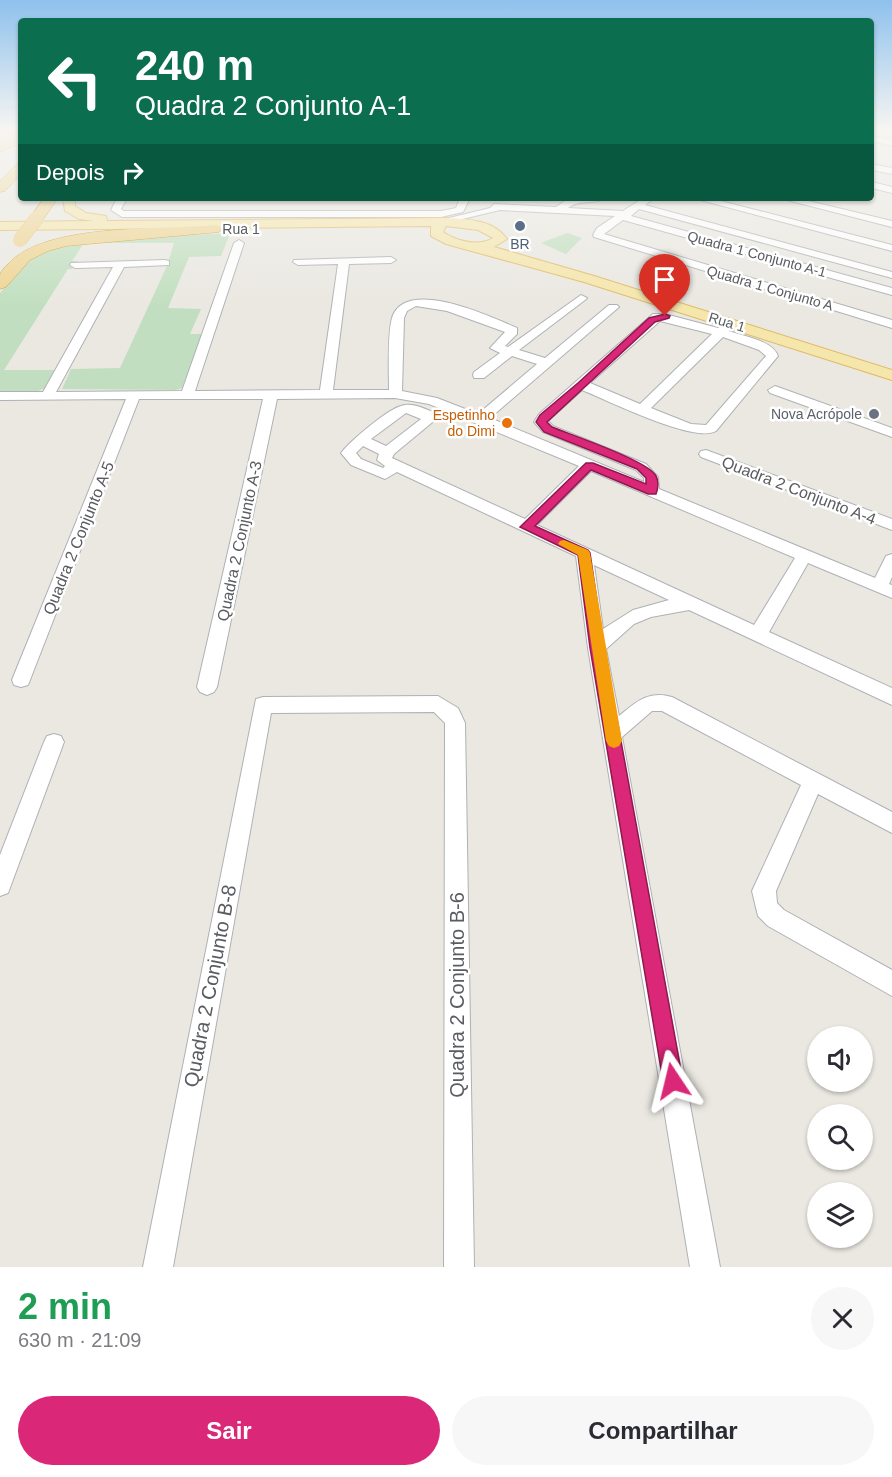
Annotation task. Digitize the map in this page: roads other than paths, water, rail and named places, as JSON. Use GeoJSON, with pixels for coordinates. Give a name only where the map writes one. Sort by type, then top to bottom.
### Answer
{"type":"FeatureCollection","features":[{"type":"Feature","properties":{"kind":"highway"},"geometry":{"type":"LineString","coordinates":[[0,268],[49,201]]}},
{"type":"Feature","properties":{"kind":"highway"},"geometry":{"type":"LineString","coordinates":[[0,284],[25,257],[53,244],[81,239],[213,227]]}},
{"type":"Feature","properties":{"kind":"main road"},"geometry":{"type":"LineString","coordinates":[[69,201],[69,208],[90,218],[213,227]]}},
{"type":"Feature","properties":{"kind":"main road"},"geometry":{"type":"LineString","coordinates":[[442,237],[436,230],[437,226],[443,222]]}},
{"type":"Feature","properties":{"kind":"main road","name":"Rua 1"},"geometry":{"type":"LineString","coordinates":[[0,234],[443,222],[467,224],[499,236],[527,256],[561,270]]}},
{"type":"Feature","properties":{"kind":"main road"},"geometry":{"type":"LineString","coordinates":[[0,226],[213,227]]}},
{"type":"Feature","properties":{"kind":"main road","name":"Rua 1"},"geometry":{"type":"LineString","coordinates":[[213,227],[361,228],[442,237],[561,270],[892,375]]}},
{"type":"Feature","properties":{"kind":"main road"},"geometry":{"type":"LineString","coordinates":[[475,246],[492,245],[499,236]]}},
{"type":"Feature","properties":{"kind":"street"},"geometry":{"type":"LineString","coordinates":[[120,201],[116,210],[122,214],[184,215],[441,214],[460,210],[464,201]]}},
{"type":"Feature","properties":{"kind":"street"},"geometry":{"type":"LineString","coordinates":[[558,210],[565,203],[573,201]]}},
{"type":"Feature","properties":{"kind":"street"},"geometry":{"type":"LineString","coordinates":[[582,201],[586,212]]}},
{"type":"Feature","properties":{"kind":"street"},"geometry":{"type":"LineString","coordinates":[[625,216],[645,201]]}},
{"type":"Feature","properties":{"kind":"street"},"geometry":{"type":"LineString","coordinates":[[710,201],[892,248]]}},
{"type":"Feature","properties":{"kind":"street"},"geometry":{"type":"LineString","coordinates":[[796,201],[892,224]]}},
{"type":"Feature","properties":{"kind":"street","name":"Quadra 1 Conjunto A-1"},"geometry":{"type":"LineString","coordinates":[[638,206],[892,275]]}},
{"type":"Feature","properties":{"kind":"street"},"geometry":{"type":"LineString","coordinates":[[494,208],[499,236]]}},
{"type":"Feature","properties":{"kind":"street","name":"Quadra 1 Conjunto A-1"},"geometry":{"type":"LineString","coordinates":[[443,222],[494,208],[558,210],[625,216],[892,292]]}},
{"type":"Feature","properties":{"kind":"street","name":"Quadra 1 Conjunto A"},"geometry":{"type":"LineString","coordinates":[[625,216],[598,233],[602,238],[613,242],[892,324]]}},
{"type":"Feature","properties":{"kind":"street"},"geometry":{"type":"LineString","coordinates":[[188,395],[239,243]]}},
{"type":"Feature","properties":{"kind":"street"},"geometry":{"type":"LineString","coordinates":[[298,262],[391,260]]}},
{"type":"Feature","properties":{"kind":"street"},"geometry":{"type":"LineString","coordinates":[[326,394],[344,261]]}},
{"type":"Feature","properties":{"kind":"street"},"geometry":{"type":"LineString","coordinates":[[75,265],[165,263]]}},
{"type":"Feature","properties":{"kind":"street"},"geometry":{"type":"LineString","coordinates":[[47,396],[120,264]]}},
{"type":"Feature","properties":{"kind":"street"},"geometry":{"type":"LineString","coordinates":[[479,375],[581,298]]}},
{"type":"Feature","properties":{"kind":"street"},"geometry":{"type":"LineString","coordinates":[[395,394],[400,312],[418,302],[442,307],[511,330],[513,333],[496,348],[547,363]]}},
{"type":"Feature","properties":{"kind":"street"},"geometry":{"type":"LineString","coordinates":[[480,419],[612,307]]}},
{"type":"Feature","properties":{"kind":"street"},"geometry":{"type":"LineString","coordinates":[[582,386],[688,428],[706,431],[772,357],[767,349],[665,316],[657,317],[582,386],[544,417],[541,422],[543,426],[641,467],[651,477],[652,491]]}},
{"type":"Feature","properties":{"kind":"street"},"geometry":{"type":"LineString","coordinates":[[642,410],[718,333],[732,323]]}},
{"type":"Feature","properties":{"kind":"street"},"geometry":{"type":"LineString","coordinates":[[775,390],[892,433]]}},
{"type":"Feature","properties":{"kind":"street"},"geometry":{"type":"LineString","coordinates":[[2,399],[47,396],[395,394],[432,401],[480,419],[885,589],[892,560]]}},
{"type":"Feature","properties":{"kind":"street","name":"Quadra 2 Conjunto A-5"},"geometry":{"type":"LineString","coordinates":[[21,680],[134,395]]}},
{"type":"Feature","properties":{"kind":"street","name":"Quadra 2 Conjunto A-3"},"geometry":{"type":"LineString","coordinates":[[207,687],[271,395]]}},
{"type":"Feature","properties":{"kind":"street"},"geometry":{"type":"LineString","coordinates":[[403,409],[412,409],[428,415],[428,420],[391,459],[385,474],[350,458],[348,453],[361,440],[403,409]]}},
{"type":"Feature","properties":{"kind":"street"},"geometry":{"type":"LineString","coordinates":[[361,440],[391,459],[526,527],[892,697]]}},
{"type":"Feature","properties":{"kind":"street","name":"Quadra 2 Conjunto A-4"},"geometry":{"type":"LineString","coordinates":[[706,454],[892,525]]}},
{"type":"Feature","properties":{"kind":"street"},"geometry":{"type":"LineString","coordinates":[[526,527],[590,465]]}},
{"type":"Feature","properties":{"kind":"street"},"geometry":{"type":"LineString","coordinates":[[584,553],[597,648],[705,1267]]}},
{"type":"Feature","properties":{"kind":"street"},"geometry":{"type":"LineString","coordinates":[[758,633],[805,555]]}},
{"type":"Feature","properties":{"kind":"street"},"geometry":{"type":"LineString","coordinates":[[597,648],[610,631],[624,620],[639,613],[692,603]]}},
{"type":"Feature","properties":{"kind":"street"},"geometry":{"type":"LineString","coordinates":[[613,733],[648,702],[665,703],[892,823]]}},
{"type":"Feature","properties":{"kind":"street","name":"Quadra 2 Conjunto B-6"},"geometry":{"type":"LineString","coordinates":[[263,705],[438,704],[451,714],[455,723],[459,1267]]}},
{"type":"Feature","properties":{"kind":"street","name":"Quadra 2 Conjunto B-8"},"geometry":{"type":"LineString","coordinates":[[158,1267],[263,705]]}},
{"type":"Feature","properties":{"kind":"street"},"geometry":{"type":"LineString","coordinates":[[0,885],[54,742]]}},
{"type":"Feature","properties":{"kind":"street"},"geometry":{"type":"LineString","coordinates":[[813,781],[764,891],[766,908],[776,918],[892,984]]}},
{"type":"Feature","properties":{"kind":"place","name":"BR"},"geometry":{"type":"Point","coordinates":[520,226]}},
{"type":"Feature","properties":{"kind":"place","name":"Nova Acrópole"},"geometry":{"type":"Point","coordinates":[874,414]}},
{"type":"Feature","properties":{"kind":"place","name":"Espetinho do Dimi"},"geometry":{"type":"Point","coordinates":[507,423]}}]}
